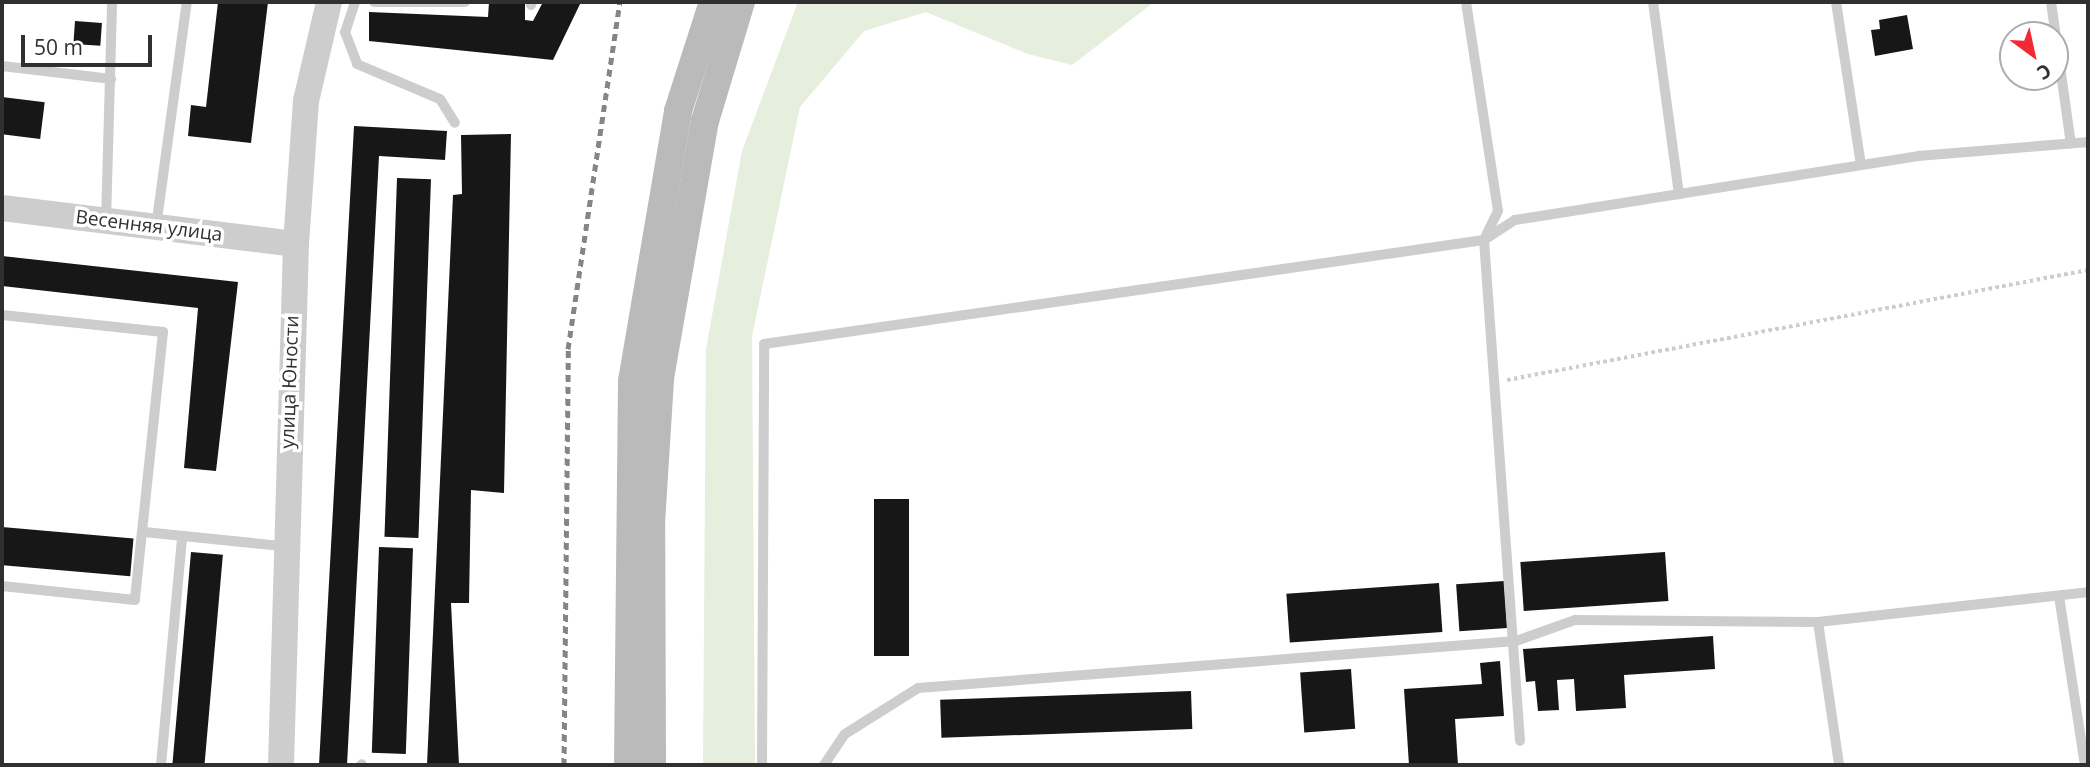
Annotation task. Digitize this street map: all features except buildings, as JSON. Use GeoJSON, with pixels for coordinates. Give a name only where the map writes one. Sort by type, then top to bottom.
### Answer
{"type":"FeatureCollection","features":[{"type":"Feature","properties":{"kind":"main road"},"geometry":{"type":"LineString","coordinates":[[628,765],[632,381],[678,111],[713,2]]}},
{"type":"Feature","properties":{"kind":"main road"},"geometry":{"type":"LineString","coordinates":[[652,765],[651,523],[660,378],[702,134],[741,2]]}},
{"type":"Feature","properties":{"kind":"street","name":"улица Юности"},"geometry":{"type":"LineString","coordinates":[[281,765],[283,546],[296,244],[306,101],[329,2]]}},
{"type":"Feature","properties":{"kind":"street","name":"Весенняя улица"},"geometry":{"type":"LineString","coordinates":[[2,208],[296,244]]}},
{"type":"Feature","properties":{"kind":"lane"},"geometry":{"type":"LineString","coordinates":[[106,221],[112,2]]}},
{"type":"Feature","properties":{"kind":"lane"},"geometry":{"type":"LineString","coordinates":[[156,227],[187,2]]}},
{"type":"Feature","properties":{"kind":"lane"},"geometry":{"type":"LineString","coordinates":[[355,2],[345,32],[357,64],[440,99],[455,123]]}},
{"type":"Feature","properties":{"kind":"lane"},"geometry":{"type":"LineString","coordinates":[[374,2],[465,2]]}},
{"type":"Feature","properties":{"kind":"lane"},"geometry":{"type":"LineString","coordinates":[[1466,2],[1498,211],[1484,240],[1516,641],[1520,741]]}},
{"type":"Feature","properties":{"kind":"lane"},"geometry":{"type":"LineString","coordinates":[[1653,2],[1679,194]]}},
{"type":"Feature","properties":{"kind":"lane"},"geometry":{"type":"LineString","coordinates":[[1836,2],[1861,165]]}},
{"type":"Feature","properties":{"kind":"lane"},"geometry":{"type":"LineString","coordinates":[[2051,2],[2071,144]]}},
{"type":"Feature","properties":{"kind":"lane"},"geometry":{"type":"LineString","coordinates":[[2,66],[111,79]]}},
{"type":"Feature","properties":{"kind":"lane"},"geometry":{"type":"LineString","coordinates":[[762,765],[764,344],[1484,240],[1515,220],[1861,165],[2088,142]]}},
{"type":"Feature","properties":{"kind":"lane"},"geometry":{"type":"LineString","coordinates":[[2,315],[163,332],[135,600],[2,586]]}},
{"type":"Feature","properties":{"kind":"lane"},"geometry":{"type":"LineString","coordinates":[[144,532],[283,546]]}},
{"type":"Feature","properties":{"kind":"lane"},"geometry":{"type":"LineString","coordinates":[[161,765],[182,537]]}},
{"type":"Feature","properties":{"kind":"lane"},"geometry":{"type":"LineString","coordinates":[[824,765],[845,734],[918,688],[1516,641],[1574,620],[1818,622],[2088,592]]}},
{"type":"Feature","properties":{"kind":"lane"},"geometry":{"type":"LineString","coordinates":[[2059,596],[2085,765]]}},
{"type":"Feature","properties":{"kind":"lane"},"geometry":{"type":"LineString","coordinates":[[1818,622],[1839,765]]}},
{"type":"Feature","properties":{"kind":"path"},"geometry":{"type":"LineString","coordinates":[[1494,382],[2088,270]]}},
{"type":"Feature","properties":{"kind":"green space"},"geometry":{"type":"Polygon","coordinates":[[[798,2],[1154,2],[1072,65],[1028,54],[926,12],[864,31],[800,107],[752,336],[755,765],[703,765],[706,349],[742,151],[798,2]]]}},
{"type":"Feature","properties":{"kind":"railway"},"geometry":{"type":"LineString","coordinates":[[564,765],[568,349],[620,2]]}}]}
